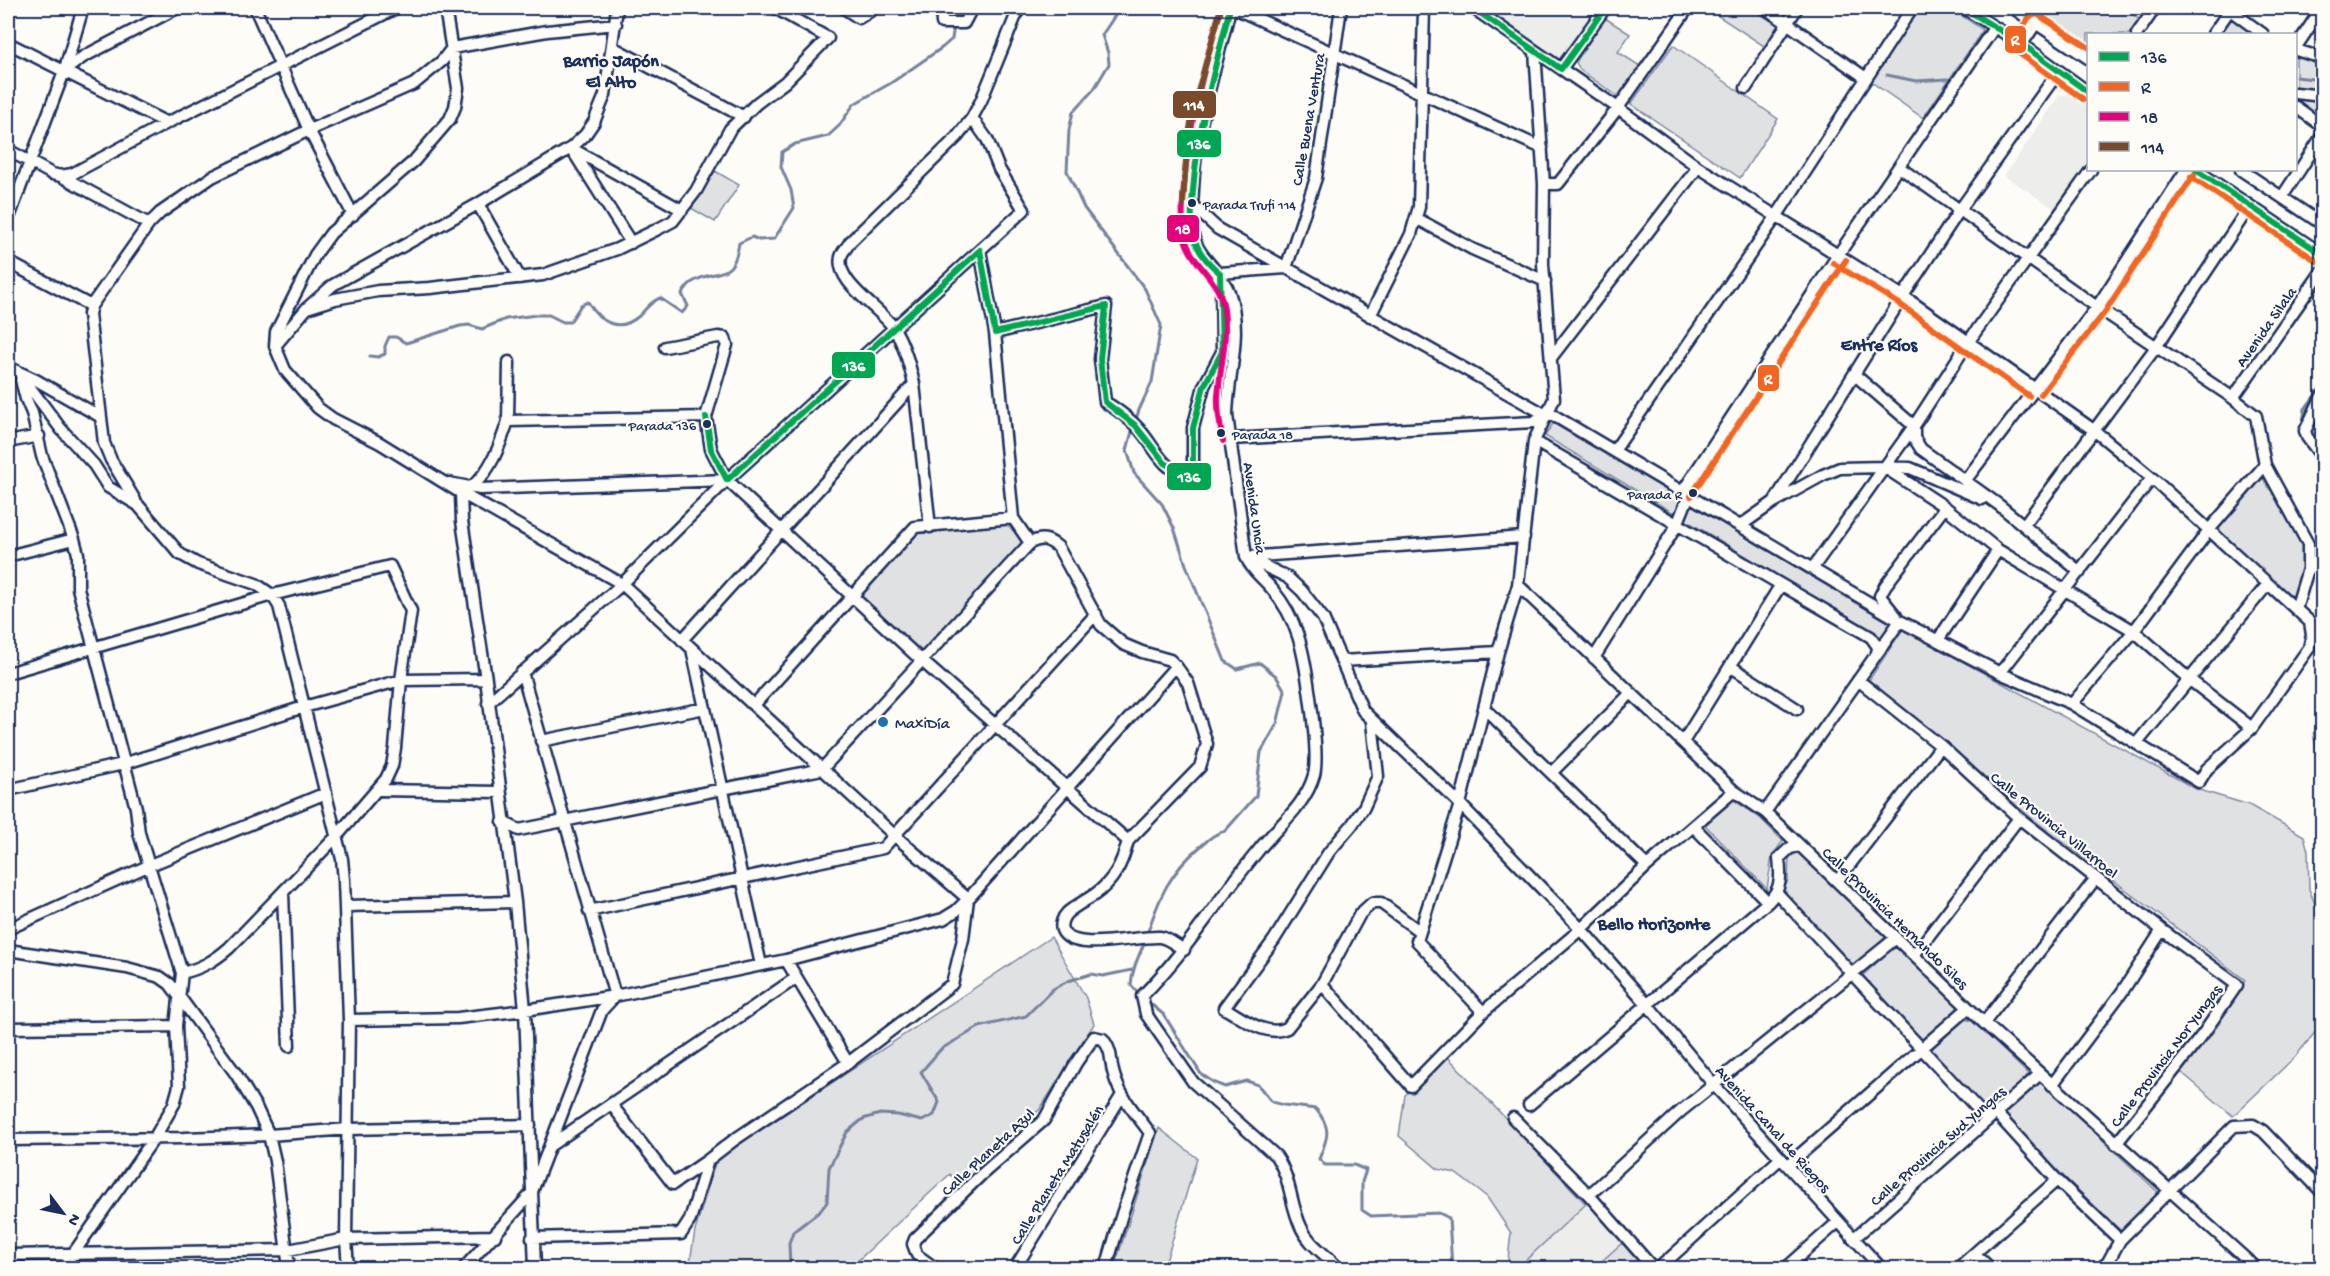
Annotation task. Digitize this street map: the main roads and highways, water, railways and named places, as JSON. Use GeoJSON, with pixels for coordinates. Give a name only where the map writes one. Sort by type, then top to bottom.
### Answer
{"type":"FeatureCollection","features":[{"type":"Feature","properties":{"kind":"waterway"},"geometry":{"type":"LineString","coordinates":[[955,20],[959,8]]}},
{"type":"Feature","properties":{"kind":"waterway"},"geometry":{"type":"LineString","coordinates":[[1120,8],[1102,35],[1109,64],[1094,89],[1073,112],[1069,130],[1067,171],[1084,208],[1145,289],[1161,325],[1152,382],[1135,422]]}},
{"type":"Feature","properties":{"kind":"waterway"},"geometry":{"type":"LineString","coordinates":[[370,356],[378,357],[385,354],[385,346],[389,337],[396,337],[406,343],[460,326],[469,325],[482,329],[506,319],[536,315],[549,315],[563,322],[570,322],[581,305],[588,302],[604,320],[617,325],[639,316],[651,303],[660,298],[682,313],[688,306],[682,294],[690,284],[700,278],[728,269],[736,256],[739,243],[752,237],[759,240],[774,239],[794,208],[791,190],[781,167],[782,152],[795,144],[828,136],[839,126],[854,104],[891,83],[943,47],[952,39],[954,26]]}},
{"type":"Feature","properties":{"kind":"waterway"},"geometry":{"type":"LineString","coordinates":[[1887,75],[1916,81],[1947,79]]}},
{"type":"Feature","properties":{"kind":"waterway"},"geometry":{"type":"LineString","coordinates":[[2297,77],[2322,80]]}},
{"type":"Feature","properties":{"kind":"waterway"},"geometry":{"type":"LineString","coordinates":[[2302,429],[2305,409],[2322,386]]}},
{"type":"Feature","properties":{"kind":"waterway"},"geometry":{"type":"LineString","coordinates":[[1133,428],[1127,450],[1134,473],[1162,504],[1174,528],[1186,565],[1225,661],[1237,669],[1260,663],[1276,676],[1285,691],[1277,724],[1261,752],[1256,796],[1225,831],[1209,839],[1173,876],[1156,908],[1147,934]]}},
{"type":"Feature","properties":{"kind":"waterway"},"geometry":{"type":"LineString","coordinates":[[2322,728],[2314,733],[2319,760],[2322,763]]}},
{"type":"Feature","properties":{"kind":"waterway"},"geometry":{"type":"LineString","coordinates":[[1139,994],[1131,985],[1136,963],[1145,941]]}},
{"type":"Feature","properties":{"kind":"waterway"},"geometry":{"type":"LineString","coordinates":[[790,1268],[789,1243],[793,1232],[820,1211],[827,1202],[829,1168],[847,1132],[863,1119],[880,1114],[898,1115],[922,1121],[934,1115],[939,1102],[921,1072],[941,1049],[979,1027],[1026,1016],[1053,989],[1068,981],[1091,974],[1103,976],[1132,970]]}},
{"type":"Feature","properties":{"kind":"waterway"},"geometry":{"type":"LineString","coordinates":[[1146,1000],[1164,1015],[1201,1074],[1213,1082],[1225,1087],[1247,1081],[1258,1085],[1272,1102],[1316,1109],[1324,1122],[1327,1133],[1319,1159],[1325,1165],[1354,1165],[1366,1170],[1362,1182],[1362,1210],[1371,1216],[1439,1213],[1449,1218],[1452,1268]]}},
{"type":"Feature","properties":{"kind":"place","name":"Parada Trufi 114"},"geometry":{"type":"Point","coordinates":[1192,203]}},
{"type":"Feature","properties":{"kind":"place","name":"Parada 136"},"geometry":{"type":"Point","coordinates":[707,424]}},
{"type":"Feature","properties":{"kind":"place","name":"Parada 18"},"geometry":{"type":"Point","coordinates":[1221,433]}},
{"type":"Feature","properties":{"kind":"place","name":"Parada R"},"geometry":{"type":"Point","coordinates":[1693,493]}},
{"type":"Feature","properties":{"kind":"place","name":"MaxiDía"},"geometry":{"type":"Point","coordinates":[883,722]}},
{"type":"Feature","properties":{"kind":"district","name":"Barrio Japón El Alto"},"geometry":{"type":"Point","coordinates":[611,70]}},
{"type":"Feature","properties":{"kind":"district","name":"Entre Ríos"},"geometry":{"type":"Point","coordinates":[1879,344]}},
{"type":"Feature","properties":{"kind":"district","name":"Bello Horizonte"},"geometry":{"type":"Point","coordinates":[1654,923]}}]}
